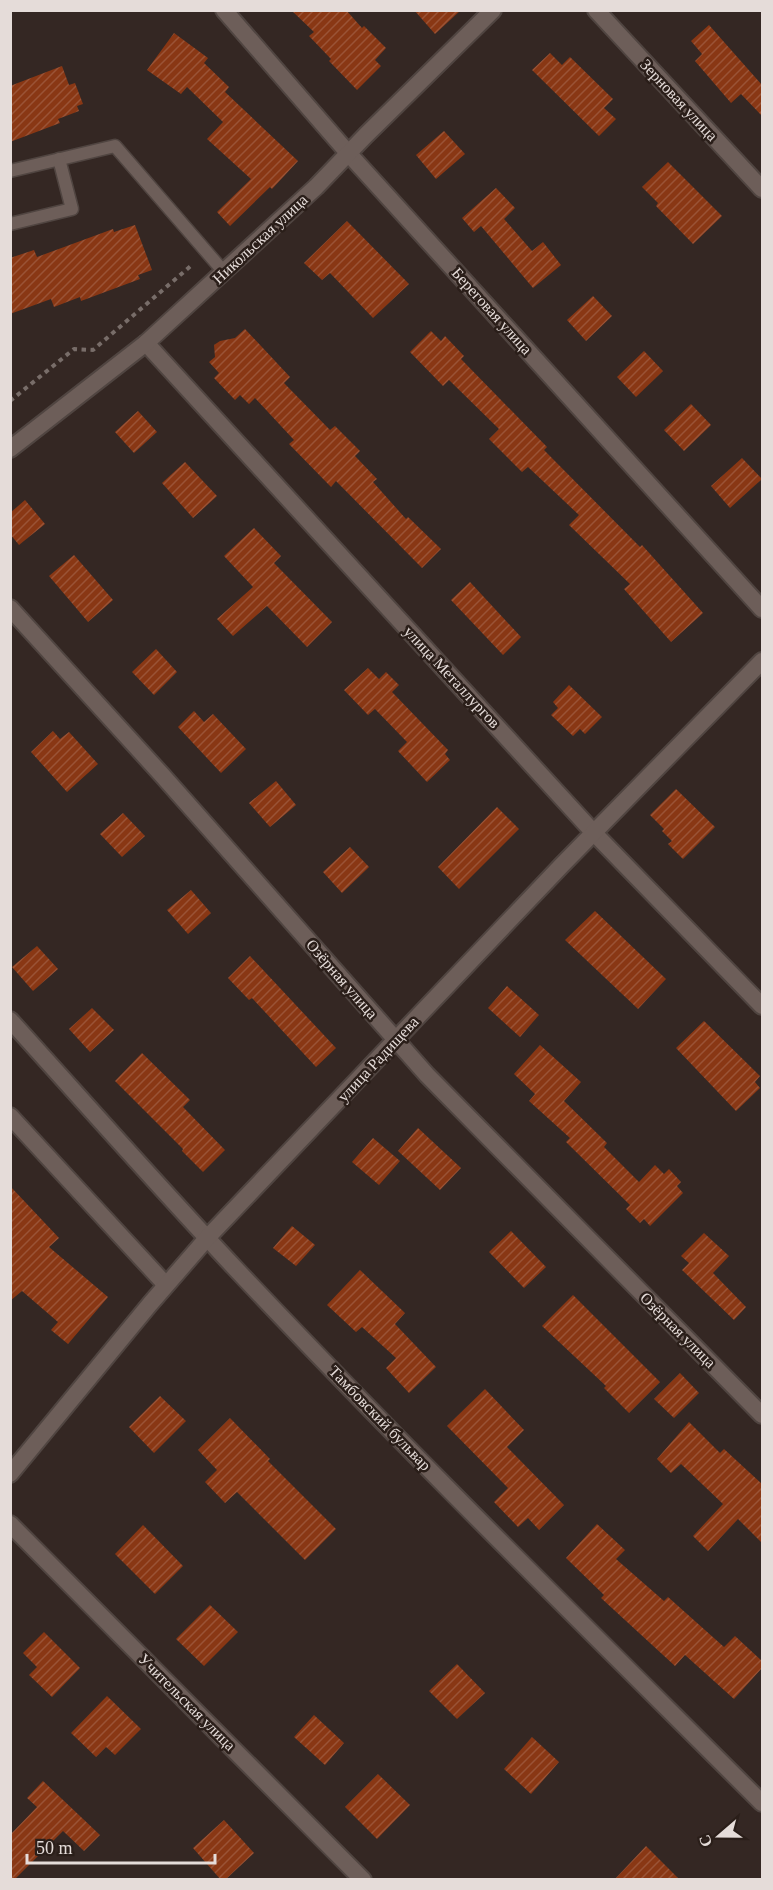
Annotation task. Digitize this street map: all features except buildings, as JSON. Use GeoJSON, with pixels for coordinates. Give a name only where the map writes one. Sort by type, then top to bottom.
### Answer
{"type":"FeatureCollection","features":[{"type":"Feature","properties":{"kind":"street","name":"Береговая улица"},"geometry":{"type":"LineString","coordinates":[[224,10],[349,154],[762,609]]}},
{"type":"Feature","properties":{"kind":"street","name":"Никольская улица"},"geometry":{"type":"LineString","coordinates":[[10,449],[146,343],[316,187],[493,10]]}},
{"type":"Feature","properties":{"kind":"street","name":"Зерновая улица"},"geometry":{"type":"LineString","coordinates":[[596,10],[762,189]]}},
{"type":"Feature","properties":{"kind":"street","name":"улица Металлургов"},"geometry":{"type":"LineString","coordinates":[[146,343],[594,833],[762,1006]]}},
{"type":"Feature","properties":{"kind":"street","name":"Озёрная улица"},"geometry":{"type":"LineString","coordinates":[[10,608],[162,775],[427,1075],[762,1415]]}},
{"type":"Feature","properties":{"kind":"street","name":"улица Радищева"},"geometry":{"type":"LineString","coordinates":[[10,1474],[208,1237],[432,1001],[762,661]]}},
{"type":"Feature","properties":{"kind":"street","name":"Тамбовский бульвар"},"geometry":{"type":"LineString","coordinates":[[10,1020],[208,1237],[367,1406],[762,1803]]}},
{"type":"Feature","properties":{"kind":"street"},"geometry":{"type":"LineString","coordinates":[[10,1116],[166,1285]]}},
{"type":"Feature","properties":{"kind":"street","name":"Учительская улица"},"geometry":{"type":"LineString","coordinates":[[10,1524],[363,1880]]}},
{"type":"Feature","properties":{"kind":"lane"},"geometry":{"type":"LineString","coordinates":[[10,171],[115,146],[224,272]]}},
{"type":"Feature","properties":{"kind":"lane"},"geometry":{"type":"LineString","coordinates":[[10,224],[72,209],[59,159]]}},
{"type":"Feature","properties":{"kind":"path"},"geometry":{"type":"LineString","coordinates":[[10,401],[74,349],[93,350],[207,252]]}}]}
